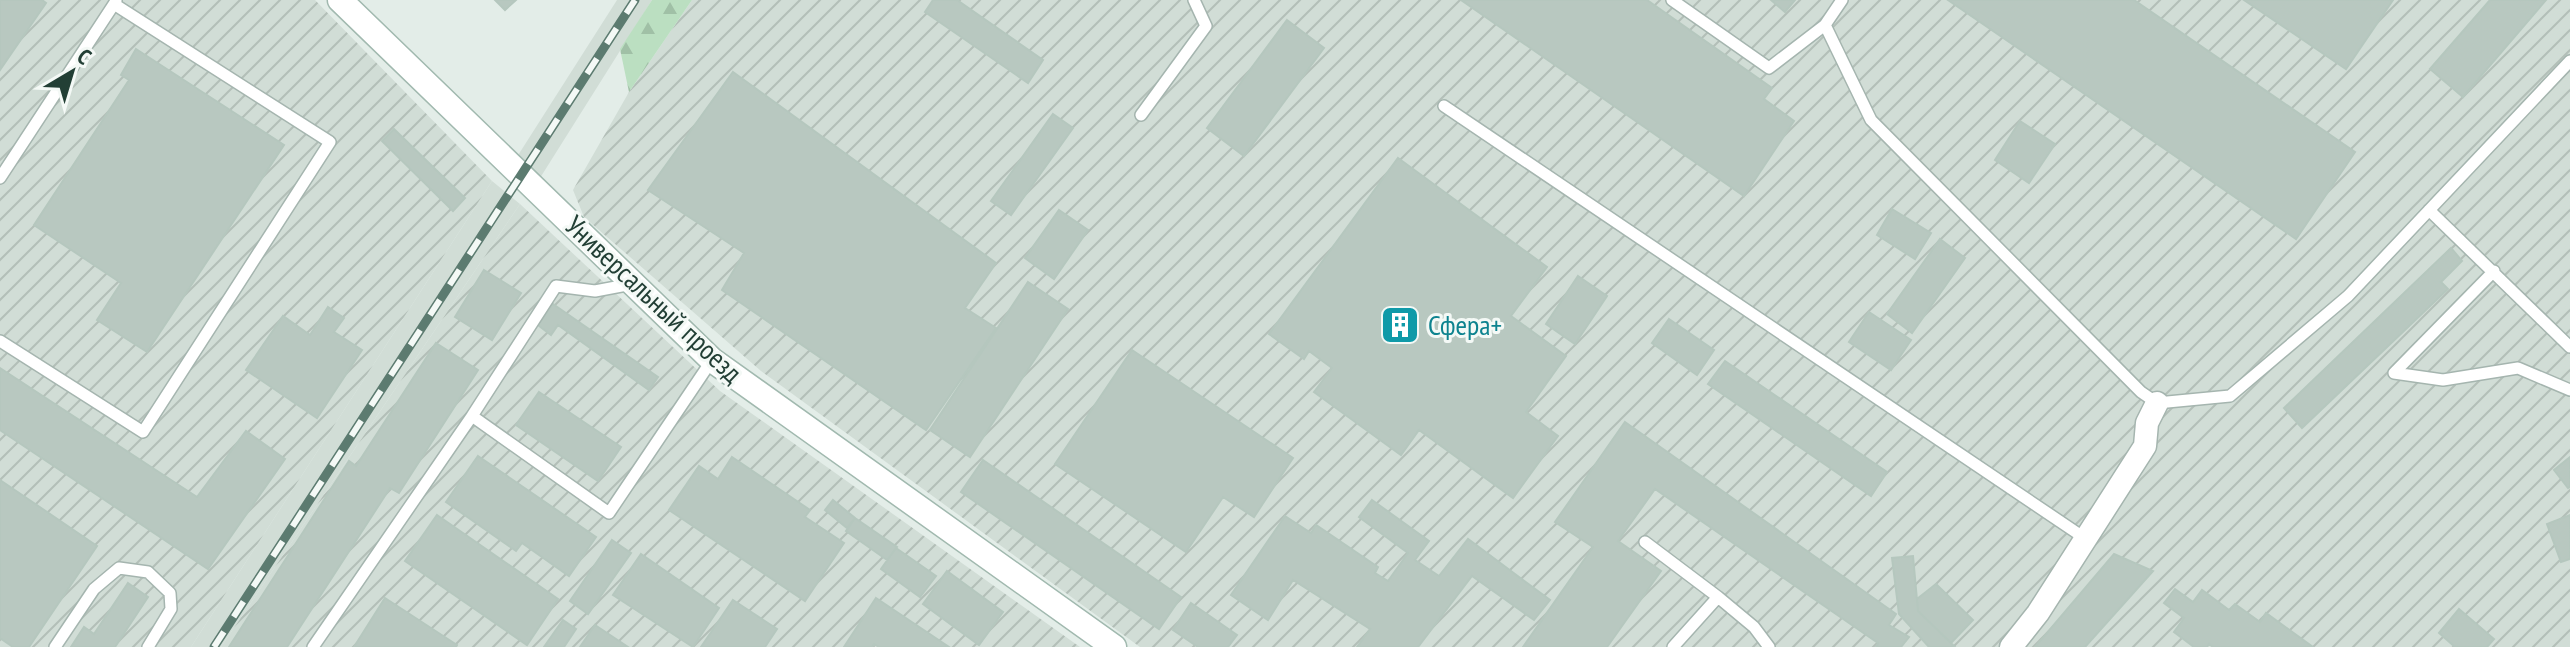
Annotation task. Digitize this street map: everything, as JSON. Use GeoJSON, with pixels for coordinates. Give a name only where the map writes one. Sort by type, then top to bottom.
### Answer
{"type":"FeatureCollection","features":[{"type":"Feature","properties":{"kind":"street","name":"Универсальный проезд"},"geometry":{"type":"LineString","coordinates":[[342,1],[712,360],[1114,647]]}},
{"type":"Feature","properties":{"kind":"street"},"geometry":{"type":"LineString","coordinates":[[2011,647],[2038,613],[2145,446],[2147,423],[2157,403]]}},
{"type":"Feature","properties":{"kind":"lane"},"geometry":{"type":"LineString","coordinates":[[1141,115],[1206,26],[1194,0]]}},
{"type":"Feature","properties":{"kind":"lane"},"geometry":{"type":"LineString","coordinates":[[1672,0],[1769,68],[1825,25],[1842,0]]}},
{"type":"Feature","properties":{"kind":"lane"},"geometry":{"type":"LineString","coordinates":[[0,178],[115,2],[330,142],[143,432],[0,341]]}},
{"type":"Feature","properties":{"kind":"lane"},"geometry":{"type":"LineString","coordinates":[[1825,25],[1871,120],[2141,392],[2157,403],[2230,396],[2348,296],[2570,61]]}},
{"type":"Feature","properties":{"kind":"lane"},"geometry":{"type":"LineString","coordinates":[[1444,106],[2087,539]]}},
{"type":"Feature","properties":{"kind":"lane"},"geometry":{"type":"LineString","coordinates":[[2429,210],[2570,347]]}},
{"type":"Feature","properties":{"kind":"lane"},"geometry":{"type":"LineString","coordinates":[[2494,271],[2394,373],[2443,380],[2518,368],[2570,390]]}},
{"type":"Feature","properties":{"kind":"lane"},"geometry":{"type":"LineString","coordinates":[[313,647],[472,416],[556,286],[595,291],[633,283]]}},
{"type":"Feature","properties":{"kind":"lane"},"geometry":{"type":"LineString","coordinates":[[472,416],[609,513],[712,360]]}},
{"type":"Feature","properties":{"kind":"lane"},"geometry":{"type":"LineString","coordinates":[[1645,542],[1754,627],[1769,647]]}},
{"type":"Feature","properties":{"kind":"lane"},"geometry":{"type":"LineString","coordinates":[[55,647],[94,589],[119,568],[148,572],[170,593],[171,609],[148,647]]}},
{"type":"Feature","properties":{"kind":"lane"},"geometry":{"type":"LineString","coordinates":[[1673,647],[1718,597]]}},
{"type":"Feature","properties":{"kind":"shaded area"},"geometry":{"type":"Polygon","coordinates":[[[0,0],[315,0],[492,181],[191,647],[0,647],[0,0]]]}},
{"type":"Feature","properties":{"kind":"shaded area"},"geometry":{"type":"Polygon","coordinates":[[[617,0],[652,0],[540,178],[515,160],[617,0]]]}},
{"type":"Feature","properties":{"kind":"shaded area"},"geometry":{"type":"Polygon","coordinates":[[[692,0],[2570,0],[2570,647],[1140,647],[761,371],[584,217],[573,190],[629,92],[692,0]]]}},
{"type":"Feature","properties":{"kind":"shaded area"},"geometry":{"type":"Polygon","coordinates":[[[492,181],[520,204],[221,647],[191,647],[492,181]]]}},
{"type":"Feature","properties":{"kind":"shaded area"},"geometry":{"type":"Polygon","coordinates":[[[520,204],[720,391],[1080,647],[221,647],[520,204]]]}},
{"type":"Feature","properties":{"kind":"green space"},"geometry":{"type":"Polygon","coordinates":[[[652,0],[692,0],[629,92],[620,49],[652,0]]]}},
{"type":"Feature","properties":{"kind":"building"},"geometry":{"type":"Polygon","coordinates":[[[0,0],[42,0],[46,3],[0,70],[0,0]]]}},
{"type":"Feature","properties":{"kind":"building"},"geometry":{"type":"Polygon","coordinates":[[[495,0],[516,0],[505,10],[495,0]]]}},
{"type":"Feature","properties":{"kind":"building"},"geometry":{"type":"Polygon","coordinates":[[[933,0],[957,0],[1043,60],[1028,83],[925,12],[933,0]]]}},
{"type":"Feature","properties":{"kind":"building"},"geometry":{"type":"Polygon","coordinates":[[[1461,0],[1647,0],[1772,88],[1764,99],[1794,121],[1744,196],[1461,0]]]}},
{"type":"Feature","properties":{"kind":"building"},"geometry":{"type":"Polygon","coordinates":[[[1771,0],[1795,0],[1785,12],[1771,0]]]}},
{"type":"Feature","properties":{"kind":"building"},"geometry":{"type":"Polygon","coordinates":[[[1948,0],[2134,0],[2355,152],[2296,239],[1948,0]]]}},
{"type":"Feature","properties":{"kind":"building"},"geometry":{"type":"Polygon","coordinates":[[[2244,0],[2393,0],[2346,69],[2244,0]]]}},
{"type":"Feature","properties":{"kind":"building"},"geometry":{"type":"Polygon","coordinates":[[[2490,0],[2546,0],[2463,97],[2430,69],[2490,0]]]}},
{"type":"Feature","properties":{"kind":"building"},"geometry":{"type":"Polygon","coordinates":[[[1287,20],[1324,48],[1244,156],[1207,128],[1287,20]]]}},
{"type":"Feature","properties":{"kind":"building"},"geometry":{"type":"Polygon","coordinates":[[[136,49],[284,145],[147,352],[97,320],[121,283],[34,225],[129,80],[121,75],[136,49]]]}},
{"type":"Feature","properties":{"kind":"building"},"geometry":{"type":"Polygon","coordinates":[[[733,72],[996,263],[965,308],[996,328],[926,430],[722,290],[744,253],[648,190],[733,72]]]}},
{"type":"Feature","properties":{"kind":"building"},"geometry":{"type":"Polygon","coordinates":[[[1053,114],[1073,128],[1011,215],[991,201],[1053,114]]]}},
{"type":"Feature","properties":{"kind":"building"},"geometry":{"type":"Polygon","coordinates":[[[2020,121],[2055,144],[2029,183],[1995,160],[2020,121]]]}},
{"type":"Feature","properties":{"kind":"building"},"geometry":{"type":"Polygon","coordinates":[[[394,129],[465,198],[453,211],[382,141],[394,129]]]}},
{"type":"Feature","properties":{"kind":"building","name":"Сфера+"},"geometry":{"type":"Polygon","coordinates":[[[1398,158],[1547,267],[1511,316],[1566,356],[1526,412],[1558,436],[1513,498],[1419,430],[1401,455],[1314,392],[1332,368],[1309,351],[1304,359],[1269,334],[1398,158]]]}},
{"type":"Feature","properties":{"kind":"building"},"geometry":{"type":"Polygon","coordinates":[[[1892,209],[1931,233],[1915,259],[1877,235],[1892,209]]]}},
{"type":"Feature","properties":{"kind":"building"},"geometry":{"type":"Polygon","coordinates":[[[1059,210],[1088,230],[1054,279],[1025,258],[1059,210]]]}},
{"type":"Feature","properties":{"kind":"building"},"geometry":{"type":"Polygon","coordinates":[[[1940,239],[1965,258],[1912,333],[1887,314],[1940,239]]]}},
{"type":"Feature","properties":{"kind":"building"},"geometry":{"type":"Polygon","coordinates":[[[2451,248],[2462,261],[2441,282],[2448,289],[2302,428],[2284,408],[2451,248]]]}},
{"type":"Feature","properties":{"kind":"building"},"geometry":{"type":"Polygon","coordinates":[[[484,270],[521,293],[492,340],[455,317],[484,270]]]}},
{"type":"Feature","properties":{"kind":"building"},"geometry":{"type":"Polygon","coordinates":[[[1578,276],[1607,296],[1575,344],[1546,324],[1578,276]]]}},
{"type":"Feature","properties":{"kind":"building"},"geometry":{"type":"Polygon","coordinates":[[[1028,282],[1068,309],[970,457],[930,430],[1028,282]]]}},
{"type":"Feature","properties":{"kind":"building"},"geometry":{"type":"Polygon","coordinates":[[[553,304],[658,377],[649,390],[558,325],[551,335],[538,325],[553,304]]]}},
{"type":"Feature","properties":{"kind":"building"},"geometry":{"type":"Polygon","coordinates":[[[328,307],[344,318],[334,332],[362,350],[317,418],[246,370],[283,316],[310,335],[328,307]]]}},
{"type":"Feature","properties":{"kind":"building"},"geometry":{"type":"Polygon","coordinates":[[[1869,312],[1911,340],[1891,370],[1849,342],[1869,312]]]}},
{"type":"Feature","properties":{"kind":"building"},"geometry":{"type":"Polygon","coordinates":[[[1669,319],[1714,350],[1697,375],[1652,343],[1669,319]]]}},
{"type":"Feature","properties":{"kind":"building"},"geometry":{"type":"Polygon","coordinates":[[[436,343],[478,370],[399,493],[390,488],[287,647],[229,647],[349,461],[356,466],[436,343]]]}},
{"type":"Feature","properties":{"kind":"building"},"geometry":{"type":"Polygon","coordinates":[[[1132,350],[1293,458],[1254,517],[1223,497],[1186,552],[1055,464],[1132,350]]]}},
{"type":"Feature","properties":{"kind":"building"},"geometry":{"type":"Polygon","coordinates":[[[1725,361],[1887,472],[1871,496],[1708,384],[1725,361]]]}},
{"type":"Feature","properties":{"kind":"building"},"geometry":{"type":"Polygon","coordinates":[[[0,368],[197,497],[246,431],[285,459],[208,569],[0,430],[0,368]]]}},
{"type":"Feature","properties":{"kind":"building"},"geometry":{"type":"Polygon","coordinates":[[[539,392],[621,447],[598,481],[516,425],[539,392]]]}},
{"type":"Feature","properties":{"kind":"building"},"geometry":{"type":"Polygon","coordinates":[[[1625,422],[1896,614],[1889,625],[1909,637],[1901,647],[1876,647],[1878,643],[1655,489],[1618,541],[1661,571],[1607,647],[1523,647],[1593,547],[1555,522],[1625,422]]]}},
{"type":"Feature","properties":{"kind":"building"},"geometry":{"type":"Polygon","coordinates":[[[478,456],[596,537],[569,576],[522,543],[516,551],[446,502],[478,456]]]}},
{"type":"Feature","properties":{"kind":"building"},"geometry":{"type":"Polygon","coordinates":[[[732,457],[810,510],[805,517],[844,543],[805,601],[669,510],[699,466],[718,479],[732,457]]]}},
{"type":"Feature","properties":{"kind":"building"},"geometry":{"type":"Polygon","coordinates":[[[2570,457],[2570,487],[2568,488],[2554,470],[2570,457]]]}},
{"type":"Feature","properties":{"kind":"building"},"geometry":{"type":"Polygon","coordinates":[[[983,460],[1181,597],[1159,629],[961,492],[983,460]]]}},
{"type":"Feature","properties":{"kind":"building"},"geometry":{"type":"Polygon","coordinates":[[[0,480],[97,546],[29,647],[13,647],[0,638],[0,480]]]}},
{"type":"Feature","properties":{"kind":"building"},"geometry":{"type":"Polygon","coordinates":[[[833,500],[855,518],[847,528],[825,510],[833,500]]]}},
{"type":"Feature","properties":{"kind":"building"},"geometry":{"type":"Polygon","coordinates":[[[1372,500],[1429,541],[1415,560],[1439,576],[1468,539],[1550,600],[1534,620],[1472,576],[1418,647],[1357,647],[1370,629],[1293,580],[1268,620],[1231,595],[1285,516],[1311,533],[1316,525],[1378,567],[1375,573],[1388,581],[1408,553],[1359,517],[1372,500]]]}},
{"type":"Feature","properties":{"kind":"building"},"geometry":{"type":"Polygon","coordinates":[[[437,515],[558,599],[527,645],[405,561],[437,515]]]}},
{"type":"Feature","properties":{"kind":"building"},"geometry":{"type":"Polygon","coordinates":[[[2570,515],[2570,559],[2561,562],[2547,524],[2570,515]]]}},
{"type":"Feature","properties":{"kind":"building"},"geometry":{"type":"Polygon","coordinates":[[[855,518],[897,547],[887,560],[846,531],[855,518]]]}},
{"type":"Feature","properties":{"kind":"building"},"geometry":{"type":"Polygon","coordinates":[[[612,540],[631,553],[588,614],[570,601],[612,540]]]}},
{"type":"Feature","properties":{"kind":"building"},"geometry":{"type":"Polygon","coordinates":[[[896,548],[936,576],[920,597],[881,569],[896,548]]]}},
{"type":"Feature","properties":{"kind":"building"},"geometry":{"type":"Polygon","coordinates":[[[641,554],[719,608],[693,647],[613,595],[641,554]]]}},
{"type":"Feature","properties":{"kind":"building"},"geometry":{"type":"Polygon","coordinates":[[[2114,554],[2153,571],[2085,647],[2035,647],[2114,554]]]}},
{"type":"Feature","properties":{"kind":"building"},"geometry":{"type":"Polygon","coordinates":[[[1913,556],[1918,611],[1955,647],[1929,647],[1899,614],[1892,558],[1913,556]]]}},
{"type":"Feature","properties":{"kind":"building"},"geometry":{"type":"Polygon","coordinates":[[[947,571],[1003,612],[979,645],[923,604],[947,571]]]}},
{"type":"Feature","properties":{"kind":"building"},"geometry":{"type":"Polygon","coordinates":[[[128,583],[148,597],[115,647],[71,647],[84,627],[94,634],[128,583]]]}},
{"type":"Feature","properties":{"kind":"building"},"geometry":{"type":"Polygon","coordinates":[[[1936,584],[1973,620],[1951,643],[1918,611],[1917,599],[1936,584]]]}},
{"type":"Feature","properties":{"kind":"building"},"geometry":{"type":"Polygon","coordinates":[[[2175,589],[2193,602],[2202,590],[2229,610],[2235,604],[2260,622],[2266,613],[2313,647],[2213,647],[2209,644],[2207,647],[2194,647],[2174,632],[2184,618],[2164,603],[2175,589]]]}},
{"type":"Feature","properties":{"kind":"building"},"geometry":{"type":"Polygon","coordinates":[[[385,598],[457,645],[456,647],[354,647],[385,598]]]}},
{"type":"Feature","properties":{"kind":"building"},"geometry":{"type":"Polygon","coordinates":[[[876,598],[949,647],[879,647],[874,644],[872,647],[844,647],[876,598]]]}},
{"type":"Feature","properties":{"kind":"building"},"geometry":{"type":"Polygon","coordinates":[[[733,600],[777,629],[765,647],[701,647],[733,600]]]}},
{"type":"Feature","properties":{"kind":"building"},"geometry":{"type":"Polygon","coordinates":[[[1191,603],[1237,635],[1228,647],[1198,647],[1173,630],[1191,603]]]}},
{"type":"Feature","properties":{"kind":"building"},"geometry":{"type":"Polygon","coordinates":[[[2459,609],[2494,639],[2487,647],[2455,647],[2439,633],[2459,609]]]}},
{"type":"Feature","properties":{"kind":"building"},"geometry":{"type":"Polygon","coordinates":[[[563,620],[576,629],[564,647],[544,647],[563,620]]]}},
{"type":"Feature","properties":{"kind":"building"},"geometry":{"type":"Polygon","coordinates":[[[595,625],[628,647],[580,647],[595,625]]]}},
{"type":"Feature","properties":{"kind":"railway"},"geometry":{"type":"LineString","coordinates":[[214,647],[635,0]]}},
{"type":"Feature","properties":{"kind":"place","name":"Сфера+"},"geometry":{"type":"Point","coordinates":[1400,325]}}]}
